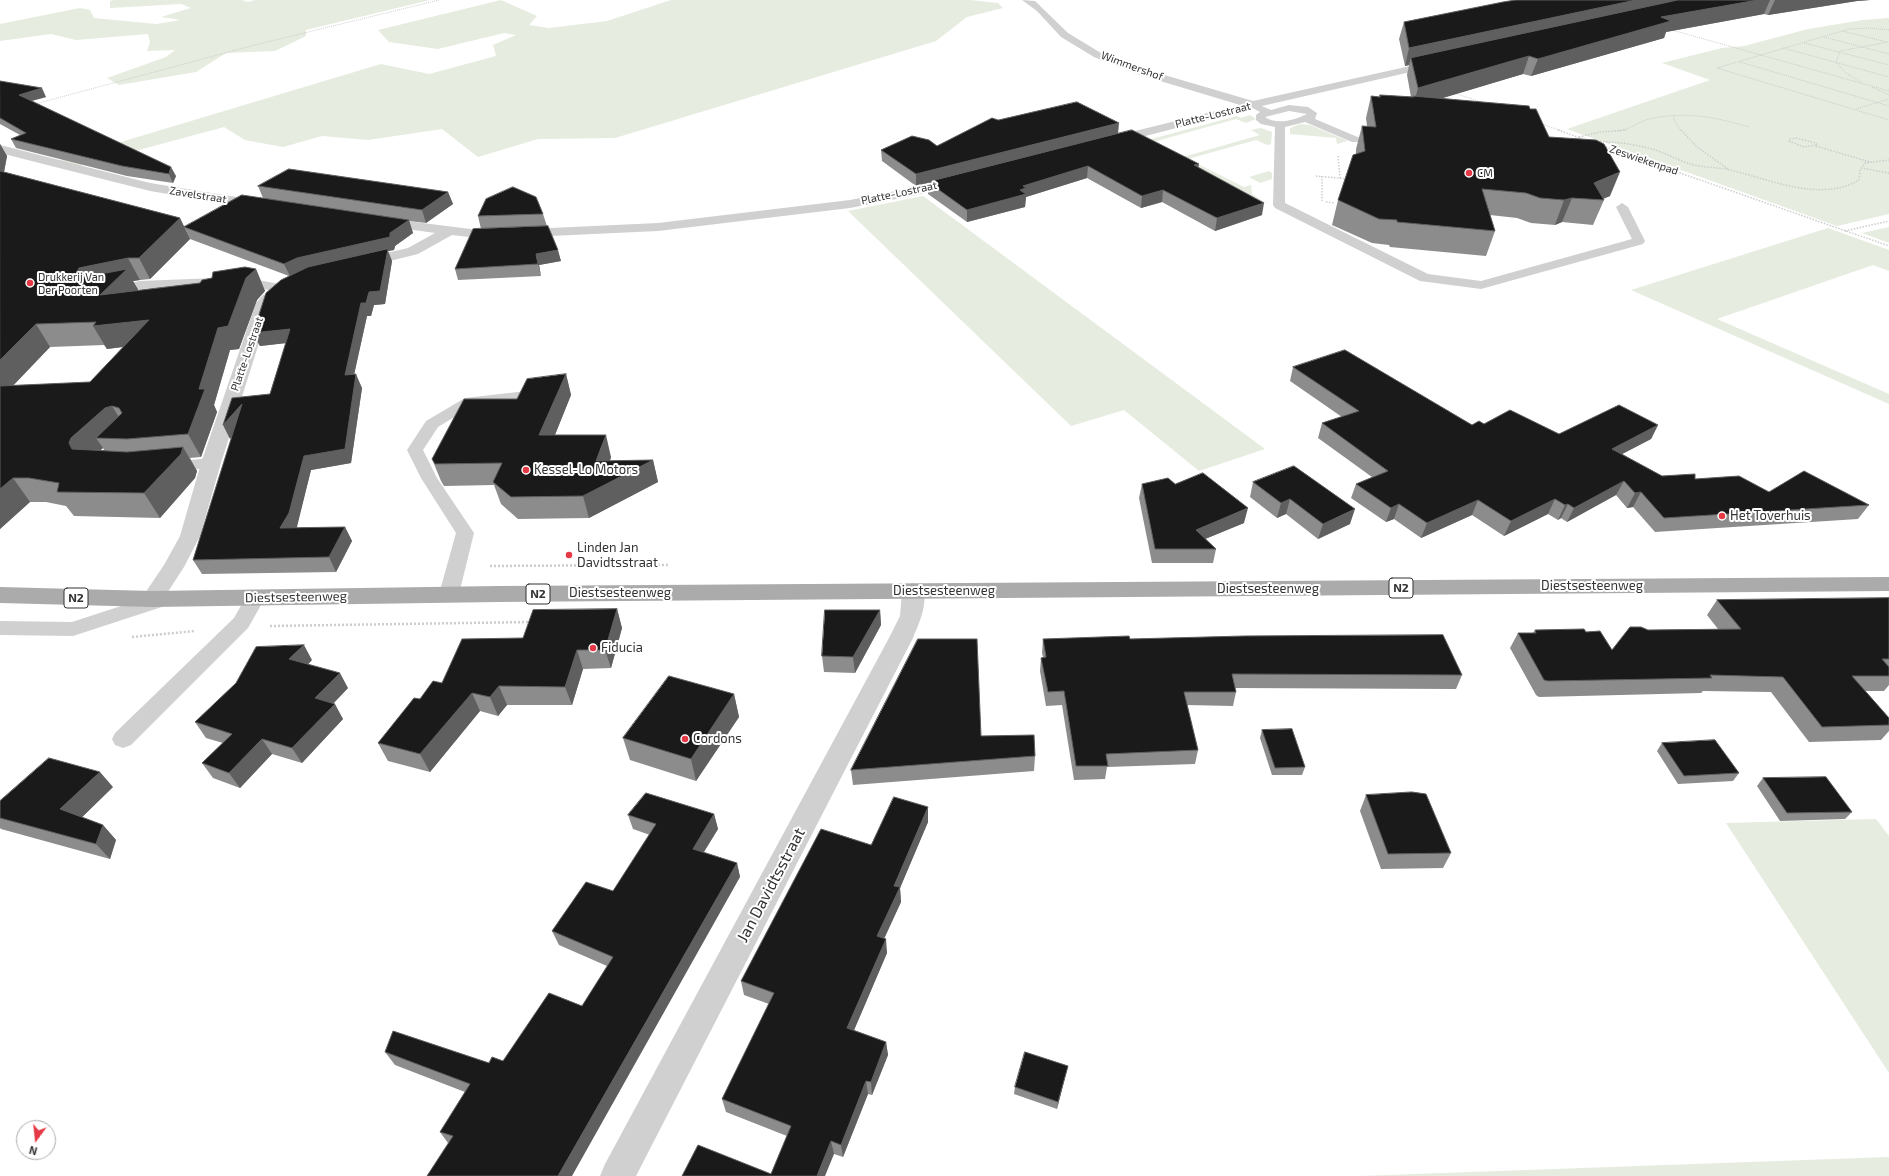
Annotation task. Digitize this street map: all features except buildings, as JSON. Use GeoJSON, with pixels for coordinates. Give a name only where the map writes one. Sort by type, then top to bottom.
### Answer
{"type":"FeatureCollection","features":[{"type":"Feature","properties":{"kind":"main road","name":"Diestsesteenweg"},"geometry":{"type":"LineString","coordinates":[[0,595],[158,599],[449,594],[1889,584]]}},
{"type":"Feature","properties":{"kind":"street","name":"Wimmershof"},"geometry":{"type":"LineString","coordinates":[[1027,0],[1034,3],[1049,17],[1058,29],[1077,44],[1110,60],[1152,75],[1230,96],[1252,105]]}},
{"type":"Feature","properties":{"kind":"street","name":"Platte-Lostraat"},"geometry":{"type":"LineString","coordinates":[[1098,144],[1252,105],[1445,61]]}},
{"type":"Feature","properties":{"kind":"street","name":"Zavelstraat"},"geometry":{"type":"LineString","coordinates":[[0,149],[150,187],[273,207]]}},
{"type":"Feature","properties":{"kind":"street","name":"Platte-Lostraat"},"geometry":{"type":"LineString","coordinates":[[447,232],[486,235],[658,227],[850,204],[917,191],[970,177]]}},
{"type":"Feature","properties":{"kind":"street"},"geometry":{"type":"LineString","coordinates":[[372,221],[447,232]]}},
{"type":"Feature","properties":{"kind":"street"},"geometry":{"type":"LineString","coordinates":[[346,266],[413,251],[426,246],[447,232]]}},
{"type":"Feature","properties":{"kind":"street","name":"Platte-Lostraat"},"geometry":{"type":"LineString","coordinates":[[158,599],[169,573],[190,536],[211,463],[264,303],[287,285]]}},
{"type":"Feature","properties":{"kind":"street","name":"Jan Davidtsstraat"},"geometry":{"type":"LineString","coordinates":[[617,1176],[901,638],[911,616],[913,591]]}},
{"type":"Feature","properties":{"kind":"lane"},"geometry":{"type":"LineString","coordinates":[[1252,105],[1270,113]]}},
{"type":"Feature","properties":{"kind":"lane"},"geometry":{"type":"LineString","coordinates":[[1289,108],[1308,110],[1312,113],[1310,117],[1305,118],[1280,124],[1264,122],[1260,118],[1261,115],[1289,108]]}},
{"type":"Feature","properties":{"kind":"lane"},"geometry":{"type":"LineString","coordinates":[[1305,118],[1356,140]]}},
{"type":"Feature","properties":{"kind":"lane"},"geometry":{"type":"LineString","coordinates":[[1280,124],[1279,205],[1425,278],[1481,285],[1639,241],[1622,207]]}},
{"type":"Feature","properties":{"kind":"lane"},"geometry":{"type":"LineString","coordinates":[[98,293],[140,285],[241,281],[287,285]]}},
{"type":"Feature","properties":{"kind":"lane"},"geometry":{"type":"LineString","coordinates":[[449,594],[465,532],[429,478],[415,450],[432,424],[470,401],[561,392]]}},
{"type":"Feature","properties":{"kind":"lane"},"geometry":{"type":"LineString","coordinates":[[149,468],[211,463]]}},
{"type":"Feature","properties":{"kind":"lane"},"geometry":{"type":"LineString","coordinates":[[123,739],[237,628],[255,598]]}},
{"type":"Feature","properties":{"kind":"lane"},"geometry":{"type":"LineString","coordinates":[[0,628],[73,629],[158,599]]}},
{"type":"Feature","properties":{"kind":"path"},"geometry":{"type":"LineString","coordinates":[[30,106],[255,45],[439,0]]}},
{"type":"Feature","properties":{"kind":"path"},"geometry":{"type":"LineString","coordinates":[[1889,30],[1858,28],[1842,30],[1717,68],[1889,120]]}},
{"type":"Feature","properties":{"kind":"path"},"geometry":{"type":"LineString","coordinates":[[1669,29],[1889,91]]}},
{"type":"Feature","properties":{"kind":"path"},"geometry":{"type":"LineString","coordinates":[[1842,30],[1889,42]]}},
{"type":"Feature","properties":{"kind":"path"},"geometry":{"type":"LineString","coordinates":[[1822,36],[1889,54]]}},
{"type":"Feature","properties":{"kind":"path"},"geometry":{"type":"LineString","coordinates":[[1802,42],[1889,65]]}},
{"type":"Feature","properties":{"kind":"path"},"geometry":{"type":"LineString","coordinates":[[1840,52],[1860,46],[1889,42]]}},
{"type":"Feature","properties":{"kind":"path"},"geometry":{"type":"LineString","coordinates":[[1783,48],[1889,77]]}},
{"type":"Feature","properties":{"kind":"path"},"geometry":{"type":"LineString","coordinates":[[1836,62],[1840,52]]}},
{"type":"Feature","properties":{"kind":"path"},"geometry":{"type":"LineString","coordinates":[[1738,61],[1889,106]]}},
{"type":"Feature","properties":{"kind":"path"},"geometry":{"type":"LineString","coordinates":[[1836,62],[1846,73],[1864,84],[1889,95]]}},
{"type":"Feature","properties":{"kind":"path"},"geometry":{"type":"LineString","coordinates":[[1454,93],[1483,103]]}},
{"type":"Feature","properties":{"kind":"path"},"geometry":{"type":"LineString","coordinates":[[1856,110],[1889,99]]}},
{"type":"Feature","properties":{"kind":"path"},"geometry":{"type":"LineString","coordinates":[[1578,137],[1600,132],[1627,130],[1638,122],[1668,115],[1698,115],[1726,120],[1749,127]]}},
{"type":"Feature","properties":{"kind":"path"},"geometry":{"type":"LineString","coordinates":[[1676,115],[1673,118],[1678,127],[1692,143],[1730,170]]}},
{"type":"Feature","properties":{"kind":"path","name":"Zeswiekenpad"},"geometry":{"type":"LineString","coordinates":[[1534,121],[1889,246]]}},
{"type":"Feature","properties":{"kind":"path"},"geometry":{"type":"LineString","coordinates":[[1816,146],[1816,142],[1804,138],[1792,138],[1789,140],[1791,143],[1799,146],[1816,146],[1870,162]]}},
{"type":"Feature","properties":{"kind":"path"},"geometry":{"type":"LineString","coordinates":[[1587,140],[1621,143],[1657,150],[1692,164],[1730,170],[1794,186],[1828,190],[1843,189],[1854,185],[1860,180],[1861,168],[1865,164],[1889,160]]}},
{"type":"Feature","properties":{"kind":"path"},"geometry":{"type":"LineString","coordinates":[[1338,152],[1340,178]]}},
{"type":"Feature","properties":{"kind":"path"},"geometry":{"type":"LineString","coordinates":[[1861,168],[1889,173]]}},
{"type":"Feature","properties":{"kind":"path"},"geometry":{"type":"LineString","coordinates":[[1316,176],[1353,179]]}},
{"type":"Feature","properties":{"kind":"path"},"geometry":{"type":"LineString","coordinates":[[1322,176],[1322,202]]}},
{"type":"Feature","properties":{"kind":"path"},"geometry":{"type":"LineString","coordinates":[[1845,231],[1889,221]]}},
{"type":"Feature","properties":{"kind":"path"},"geometry":{"type":"LineString","coordinates":[[125,638],[237,628],[538,622]]}},
{"type":"Feature","properties":{"kind":"shaded area"},"geometry":{"type":"Polygon","coordinates":[[[242,0],[248,2],[255,0],[430,0],[306,30],[306,36],[275,51],[226,53],[196,72],[119,85],[107,78],[166,57],[175,50],[147,51],[150,42],[148,34],[76,40],[51,34],[0,41],[0,24],[80,8],[90,10],[94,18],[156,24],[181,20],[161,17],[191,8],[181,4],[110,8],[110,1],[242,0]]]}},
{"type":"Feature","properties":{"kind":"shaded area"},"geometry":{"type":"Polygon","coordinates":[[[501,0],[537,16],[529,25],[549,28],[607,21],[671,0],[970,0],[998,3],[1003,8],[967,17],[936,41],[615,138],[538,139],[478,157],[442,129],[368,140],[322,136],[283,147],[245,140],[224,127],[72,168],[51,163],[381,64],[429,74],[496,56],[493,45],[516,35],[504,33],[438,49],[389,42],[378,30],[501,0]]]}},
{"type":"Feature","properties":{"kind":"shaded area"},"geometry":{"type":"Polygon","coordinates":[[[1889,18],[1889,214],[1837,226],[1567,129],[1710,80],[1662,63],[1722,48],[1744,46],[1808,29],[1863,20],[1889,18]]]}},
{"type":"Feature","properties":{"kind":"shaded area"},"geometry":{"type":"Polygon","coordinates":[[[1250,115],[1256,119],[1246,123],[1236,119],[1153,142],[1183,157],[1260,135],[1251,130],[1261,128],[1272,132],[1271,144],[1267,145],[1256,140],[1188,159],[1244,187],[1251,185],[1252,194],[1270,205],[1144,141],[1237,116],[1241,118],[1250,115]]]}},
{"type":"Feature","properties":{"kind":"shaded area"},"geometry":{"type":"Polygon","coordinates":[[[1300,124],[1310,125],[1348,141],[1337,144],[1336,138],[1290,134],[1290,128],[1300,124]]]}},
{"type":"Feature","properties":{"kind":"shaded area"},"geometry":{"type":"Polygon","coordinates":[[[1269,171],[1272,173],[1272,179],[1260,183],[1249,177],[1269,171]]]}},
{"type":"Feature","properties":{"kind":"shaded area"},"geometry":{"type":"Polygon","coordinates":[[[923,196],[1265,449],[1199,471],[1124,410],[1071,426],[848,211],[923,196]]]}},
{"type":"Feature","properties":{"kind":"shaded area"},"geometry":{"type":"Polygon","coordinates":[[[1889,227],[1889,243],[1862,233],[1889,227]]]}},
{"type":"Feature","properties":{"kind":"shaded area"},"geometry":{"type":"Polygon","coordinates":[[[1828,228],[1889,250],[1889,271],[1873,265],[1717,319],[1889,394],[1889,404],[1631,290],[1828,228]]]}},
{"type":"Feature","properties":{"kind":"shaded area"},"geometry":{"type":"Polygon","coordinates":[[[1876,819],[1889,836],[1889,1073],[1726,823],[1876,819]]]}},
{"type":"Feature","properties":{"kind":"shaded area"},"geometry":{"type":"Polygon","coordinates":[[[1889,1157],[1889,1176],[1359,1176],[1889,1157]]]}},
{"type":"Feature","properties":{"kind":"place","name":"CM"},"geometry":{"type":"Point","coordinates":[1469,173]}},
{"type":"Feature","properties":{"kind":"place","name":"Drukkerij Van Der Poorten"},"geometry":{"type":"Point","coordinates":[30,283]}},
{"type":"Feature","properties":{"kind":"place","name":"Kessel-Lo Motors"},"geometry":{"type":"Point","coordinates":[526,470]}},
{"type":"Feature","properties":{"kind":"place","name":"Het Toverhuis"},"geometry":{"type":"Point","coordinates":[1722,516]}},
{"type":"Feature","properties":{"kind":"place","name":"Linden Jan Davidtsstraat"},"geometry":{"type":"Point","coordinates":[569,555]}},
{"type":"Feature","properties":{"kind":"place","name":"Fiducia"},"geometry":{"type":"Point","coordinates":[593,648]}},
{"type":"Feature","properties":{"kind":"place","name":"Cordons"},"geometry":{"type":"Point","coordinates":[685,739]}}]}
